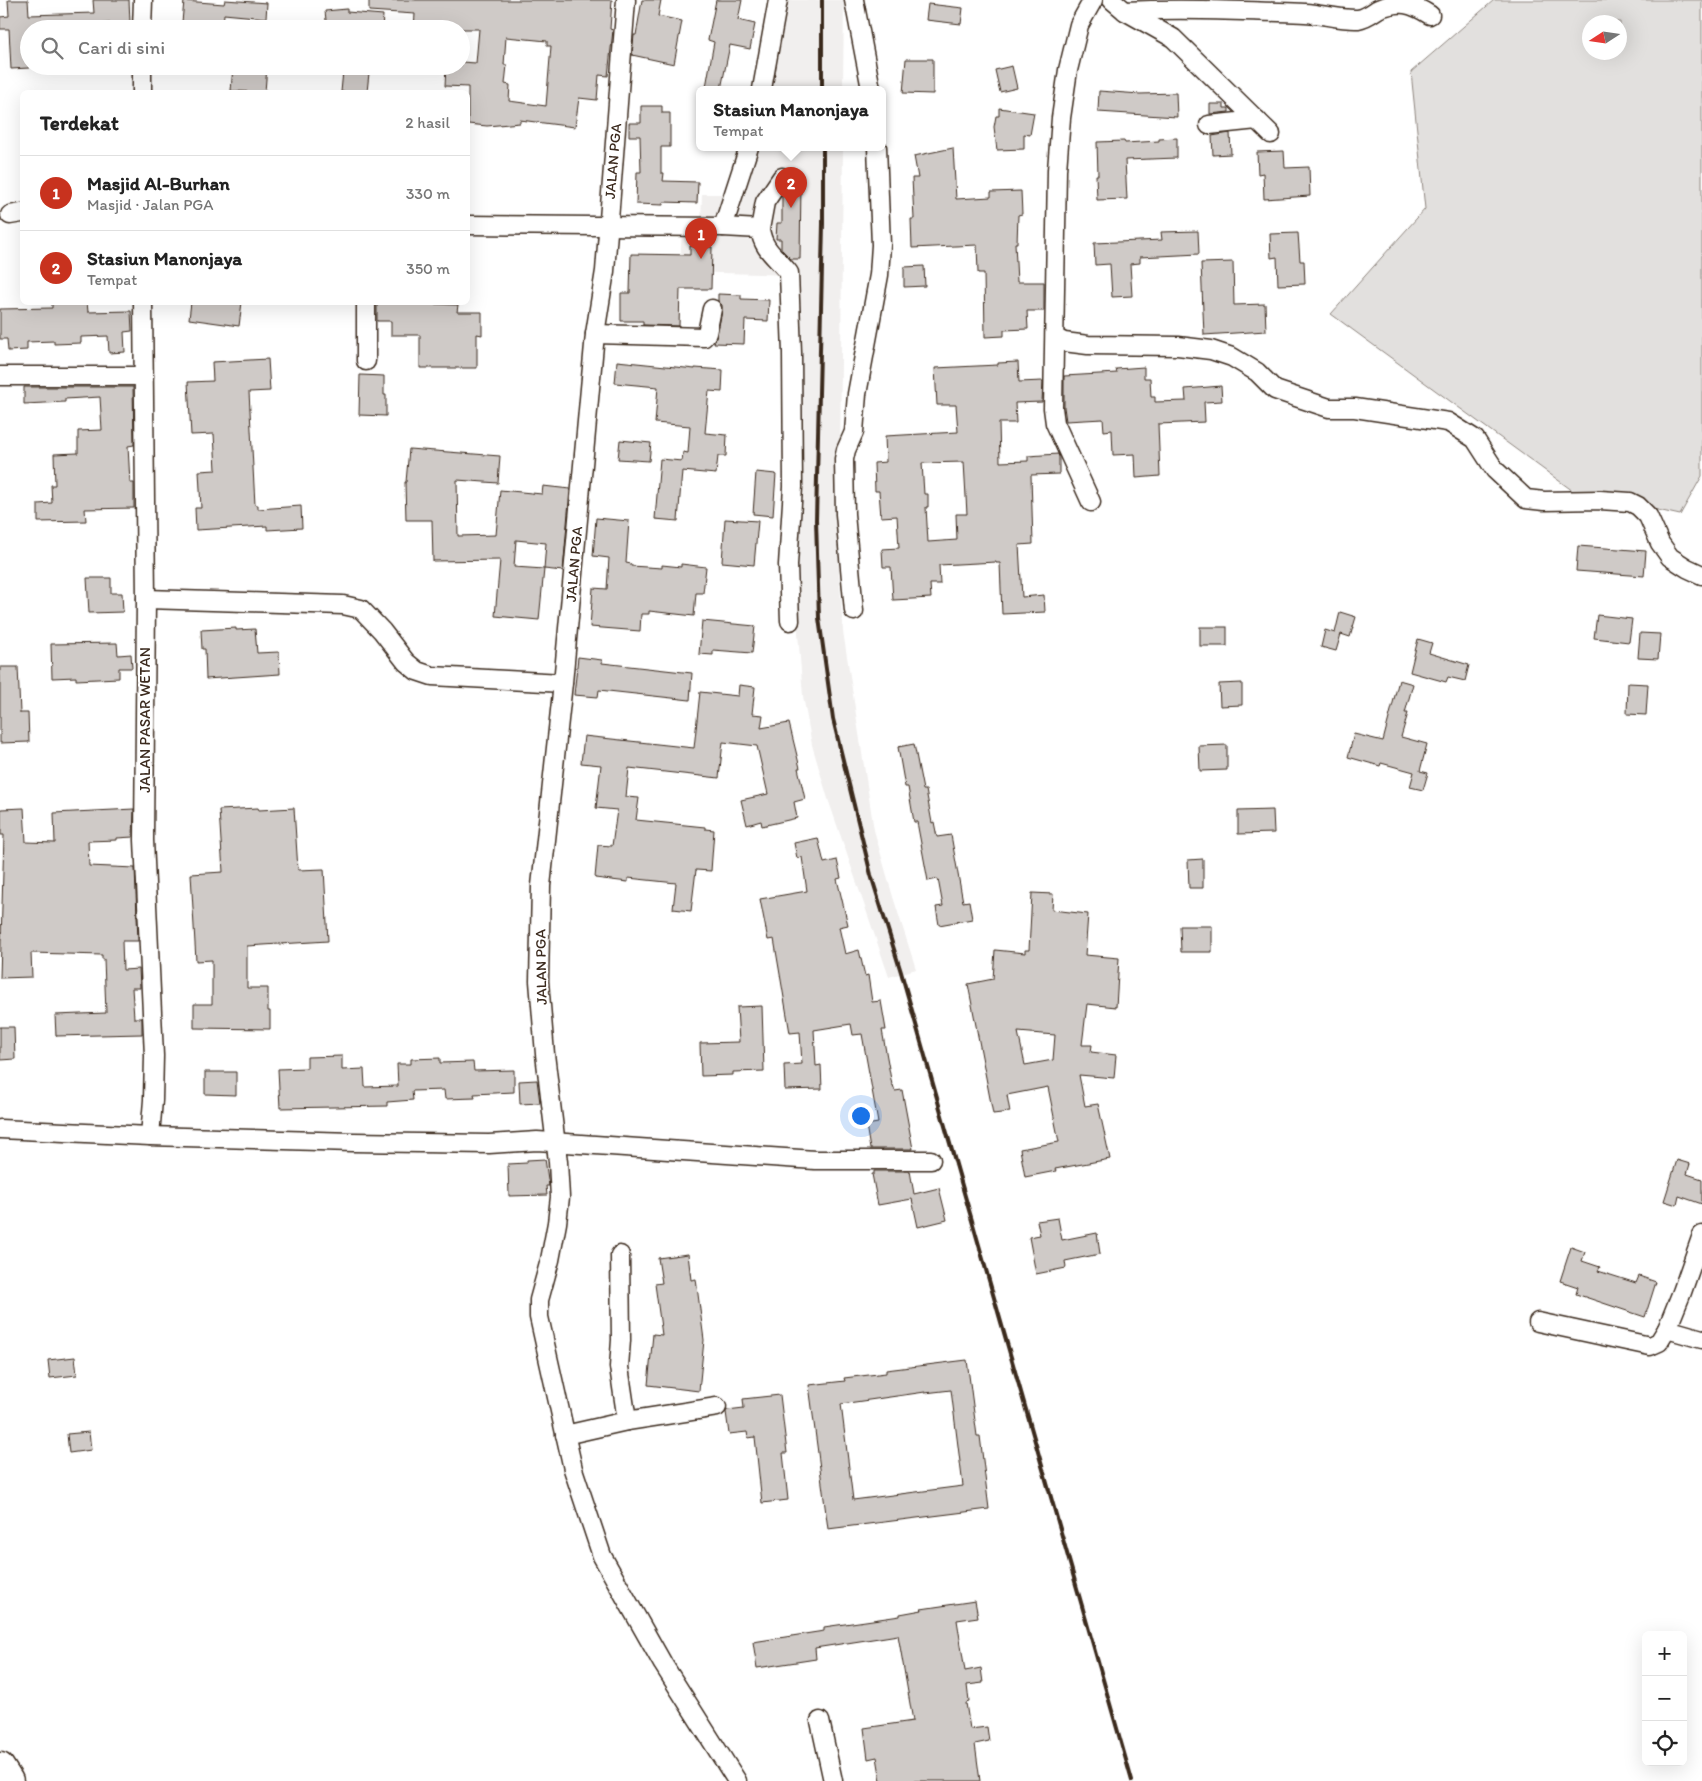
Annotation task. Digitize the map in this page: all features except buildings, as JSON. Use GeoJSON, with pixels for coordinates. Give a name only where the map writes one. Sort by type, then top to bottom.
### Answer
{"type":"FeatureCollection","features":[{"type":"Feature","properties":{"kind":"main road"},"geometry":{"type":"LineString","coordinates":[[0,1767],[9,1781]]}},
{"type":"Feature","properties":{"kind":"street"},"geometry":{"type":"LineString","coordinates":[[142,0],[142,20]]}},
{"type":"Feature","properties":{"kind":"street","name":"JALAN PGA"},"geometry":{"type":"LineString","coordinates":[[626,0],[605,271],[595,334],[563,684],[541,886],[539,981],[560,1197],[552,1251],[539,1300],[539,1317],[573,1469],[602,1556],[663,1664],[737,1781]]}},
{"type":"Feature","properties":{"kind":"street"},"geometry":{"type":"LineString","coordinates":[[763,86],[778,0]]}},
{"type":"Feature","properties":{"kind":"street"},"geometry":{"type":"LineString","coordinates":[[854,0],[870,86]]}},
{"type":"Feature","properties":{"kind":"street"},"geometry":{"type":"LineString","coordinates":[[1091,502],[1054,416],[1057,170],[1061,118],[1068,70],[1079,24],[1093,0]]}},
{"type":"Feature","properties":{"kind":"street"},"geometry":{"type":"LineString","coordinates":[[1118,5],[1177,4],[1321,7],[1359,19],[1381,7],[1402,0],[1413,4],[1430,15]]}},
{"type":"Feature","properties":{"kind":"street"},"geometry":{"type":"LineString","coordinates":[[1118,5],[1172,38],[1271,134]]}},
{"type":"Feature","properties":{"kind":"street"},"geometry":{"type":"LineString","coordinates":[[142,75],[142,90]]}},
{"type":"Feature","properties":{"kind":"street"},"geometry":{"type":"LineString","coordinates":[[1209,125],[1257,120]]}},
{"type":"Feature","properties":{"kind":"street"},"geometry":{"type":"LineString","coordinates":[[723,228],[748,151]]}},
{"type":"Feature","properties":{"kind":"street"},"geometry":{"type":"LineString","coordinates":[[854,611],[845,514],[844,459],[855,427],[858,388],[879,275],[881,245],[877,151]]}},
{"type":"Feature","properties":{"kind":"street"},"geometry":{"type":"LineString","coordinates":[[782,177],[765,202],[760,229],[762,240],[771,254],[789,273],[790,279],[794,487],[788,565],[790,621]]}},
{"type":"Feature","properties":{"kind":"street"},"geometry":{"type":"LineString","coordinates":[[470,225],[760,229]]}},
{"type":"Feature","properties":{"kind":"street","name":"JALAN PASAR WETAN"},"geometry":{"type":"LineString","coordinates":[[143,305],[146,599],[144,840],[154,1056],[150,1136]]}},
{"type":"Feature","properties":{"kind":"street"},"geometry":{"type":"LineString","coordinates":[[366,305],[366,361]]}},
{"type":"Feature","properties":{"kind":"street"},"geometry":{"type":"LineString","coordinates":[[595,334],[704,338],[708,333],[712,309]]}},
{"type":"Feature","properties":{"kind":"street"},"geometry":{"type":"LineString","coordinates":[[1056,338],[1064,342],[1088,345],[1178,346],[1212,350],[1232,357],[1257,372],[1275,390],[1329,408],[1355,408],[1448,422],[1474,439],[1494,470],[1526,499],[1600,500],[1630,502],[1638,506],[1648,516],[1660,543],[1670,556],[1687,568],[1702,575]]}},
{"type":"Feature","properties":{"kind":"street"},"geometry":{"type":"LineString","coordinates":[[0,376],[144,376]]}},
{"type":"Feature","properties":{"kind":"street"},"geometry":{"type":"LineString","coordinates":[[146,599],[343,605],[361,609],[382,631],[406,662],[417,672],[432,676],[563,684]]}},
{"type":"Feature","properties":{"kind":"street"},"geometry":{"type":"LineString","coordinates":[[0,1129],[150,1136],[489,1144],[555,1135],[815,1160],[931,1160]]}},
{"type":"Feature","properties":{"kind":"street"},"geometry":{"type":"LineString","coordinates":[[1538,1322],[1650,1346],[1659,1342],[1667,1329],[1702,1235]]}},
{"type":"Feature","properties":{"kind":"street"},"geometry":{"type":"LineString","coordinates":[[620,1255],[621,1340],[619,1367],[627,1421]]}},
{"type":"Feature","properties":{"kind":"street"},"geometry":{"type":"LineString","coordinates":[[1667,1329],[1702,1338]]}},
{"type":"Feature","properties":{"kind":"street"},"geometry":{"type":"LineString","coordinates":[[565,1435],[627,1421],[717,1407]]}},
{"type":"Feature","properties":{"kind":"street"},"geometry":{"type":"LineString","coordinates":[[820,1721],[834,1781]]}},
{"type":"Feature","properties":{"kind":"shaded area"},"geometry":{"type":"Polygon","coordinates":[[[784,0],[844,0],[843,86],[769,86],[784,0]]]}},
{"type":"Feature","properties":{"kind":"shaded area"},"geometry":{"type":"Polygon","coordinates":[[[1494,0],[1702,0],[1702,476],[1680,515],[1573,491],[1331,314],[1425,209],[1411,72],[1494,0]]]}},
{"type":"Feature","properties":{"kind":"shaded area"},"geometry":{"type":"Polygon","coordinates":[[[754,151],[843,151],[839,570],[843,631],[874,830],[916,969],[889,977],[828,799],[812,745],[803,696],[798,633],[795,531],[795,275],[680,272],[682,223],[701,222],[702,194],[741,194],[754,151]]]}},
{"type":"Feature","properties":{"kind":"railway"},"geometry":{"type":"LineString","coordinates":[[822,0],[822,86]]}},
{"type":"Feature","properties":{"kind":"railway"},"geometry":{"type":"LineString","coordinates":[[823,151],[816,520],[819,618],[833,719],[871,875],[901,972],[1132,1781]]}},
{"type":"Feature","properties":{"kind":"place","name":"Stasiun Manonjaya"},"geometry":{"type":"Point","coordinates":[791,208]}},
{"type":"Feature","properties":{"kind":"place","name":"Masjid Al-Burhan"},"geometry":{"type":"Point","coordinates":[701,259]}}]}
